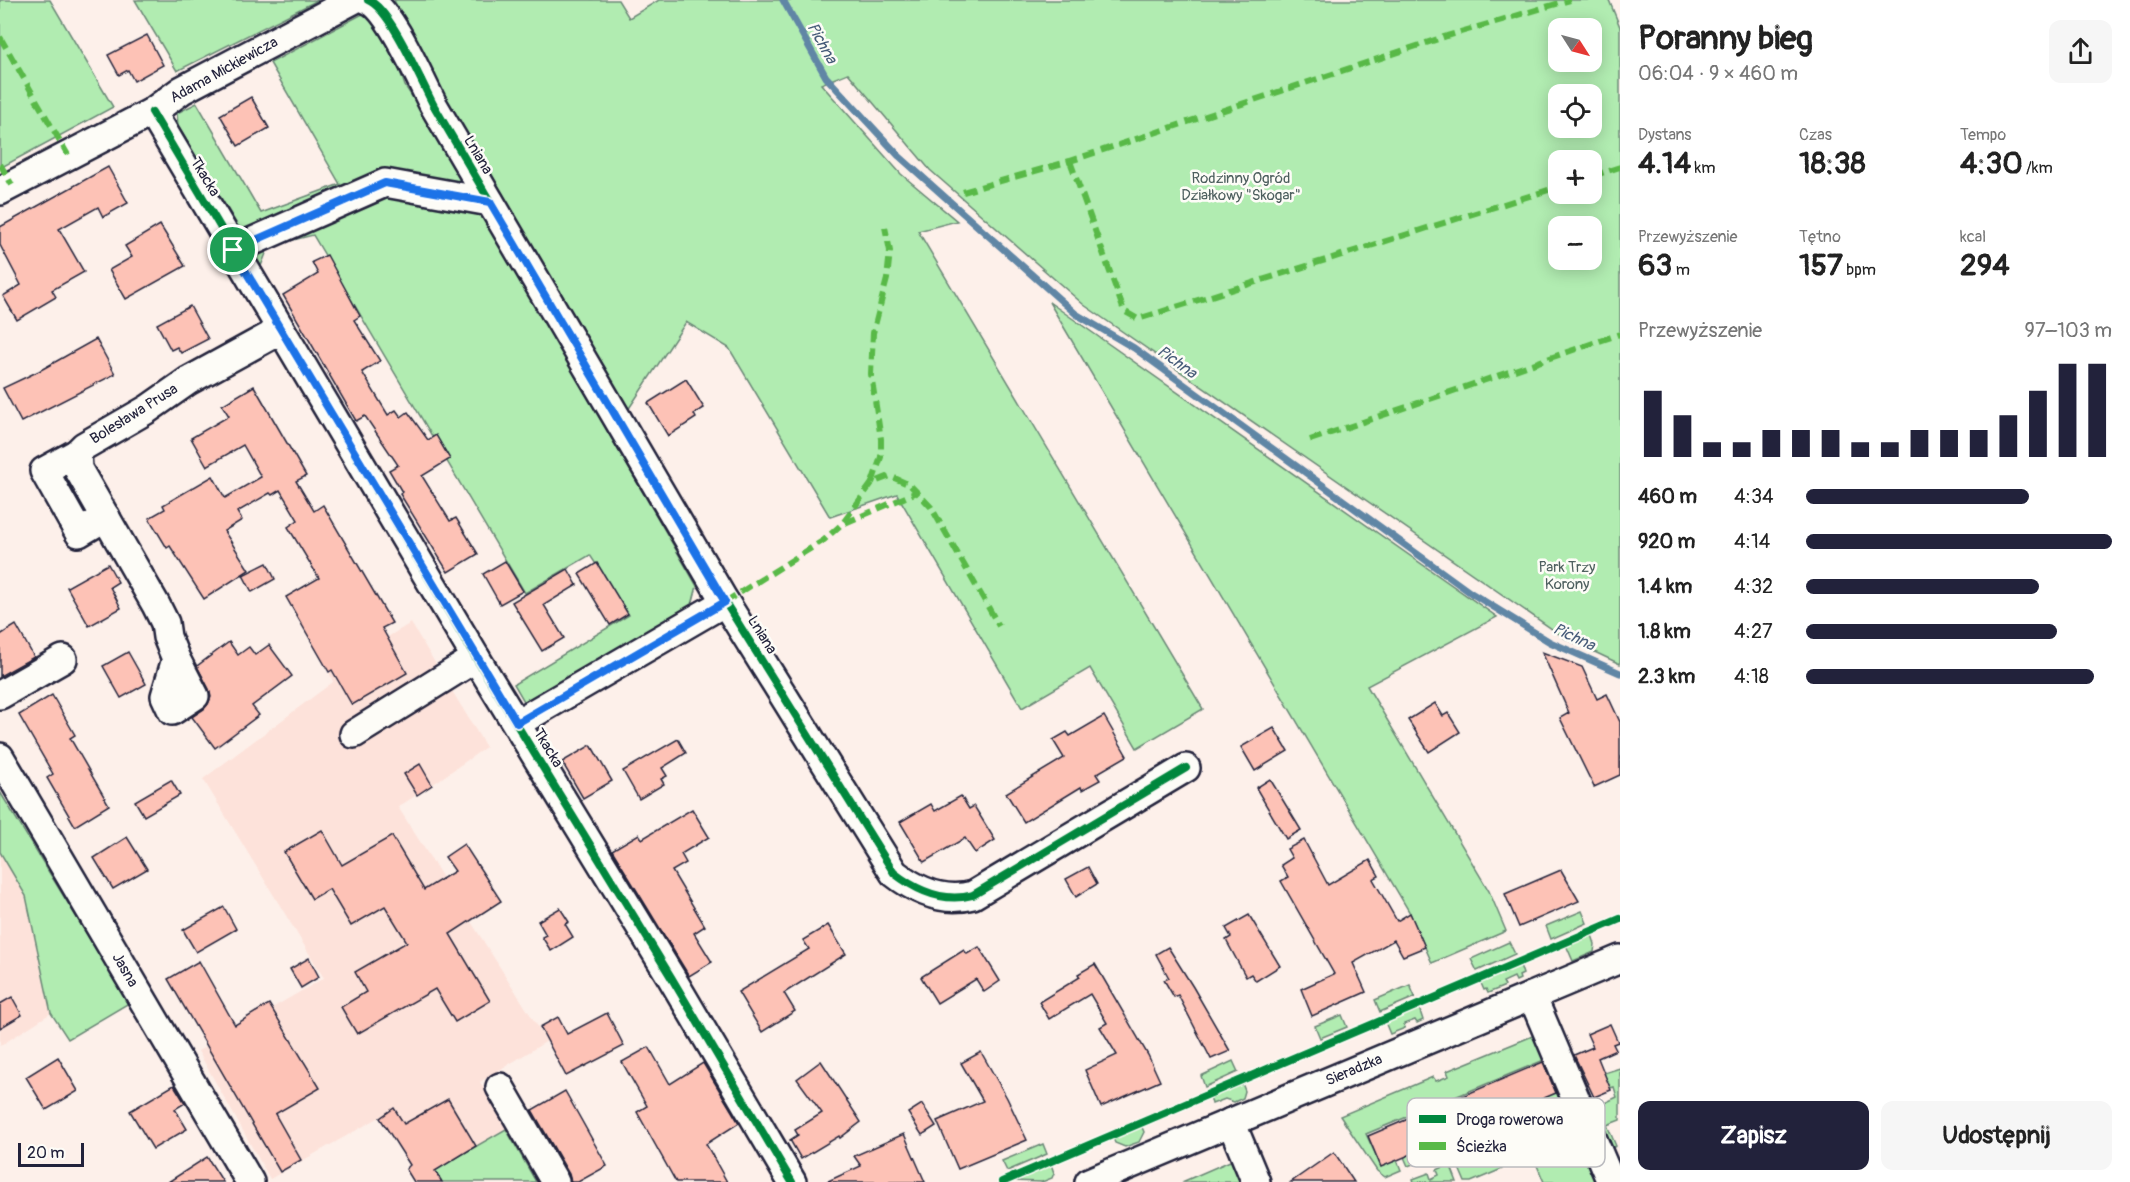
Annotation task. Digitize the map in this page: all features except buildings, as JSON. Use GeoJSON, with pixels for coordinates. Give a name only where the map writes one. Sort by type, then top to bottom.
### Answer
{"type":"FeatureCollection","features":[{"type":"Feature","properties":{"kind":"street","name":"Adama Mickiewicza"},"geometry":{"type":"LineString","coordinates":[[0,191],[152,112],[182,90],[353,0]]}},
{"type":"Feature","properties":{"kind":"street","name":"Lniana"},"geometry":{"type":"LineString","coordinates":[[368,0],[375,3],[394,30],[434,106],[725,602],[894,873],[920,890],[960,899],[973,895],[1186,768]]}},
{"type":"Feature","properties":{"kind":"street","name":"Tkacka"},"geometry":{"type":"LineString","coordinates":[[152,112],[792,1182]]}},
{"type":"Feature","properties":{"kind":"street"},"geometry":{"type":"LineString","coordinates":[[233,250],[385,183],[490,202]]}},
{"type":"Feature","properties":{"kind":"street","name":"Bolesława Prusa"},"geometry":{"type":"LineString","coordinates":[[176,659],[106,517],[78,469],[77,453],[84,446],[148,409],[188,381],[281,330]]}},
{"type":"Feature","properties":{"kind":"street"},"geometry":{"type":"LineString","coordinates":[[517,723],[725,602]]}},
{"type":"Feature","properties":{"kind":"street"},"geometry":{"type":"LineString","coordinates":[[354,734],[477,658]]}},
{"type":"Feature","properties":{"kind":"street"},"geometry":{"type":"LineString","coordinates":[[0,695],[63,659]]}},
{"type":"Feature","properties":{"kind":"street","name":"Jasna"},"geometry":{"type":"LineString","coordinates":[[0,757],[250,1182]]}},
{"type":"Feature","properties":{"kind":"street","name":"Sieradzka"},"geometry":{"type":"LineString","coordinates":[[1089,1182],[1620,959]]}},
{"type":"Feature","properties":{"kind":"street"},"geometry":{"type":"LineString","coordinates":[[1532,996],[1575,1098]]}},
{"type":"Feature","properties":{"kind":"street"},"geometry":{"type":"LineString","coordinates":[[500,1087],[555,1182]]}},
{"type":"Feature","properties":{"kind":"street"},"geometry":{"type":"LineString","coordinates":[[1232,1122],[1256,1182]]}},
{"type":"Feature","properties":{"kind":"street"},"geometry":{"type":"LineString","coordinates":[[1605,1167],[1611,1182]]}},
{"type":"Feature","properties":{"kind":"shaded area"},"geometry":{"type":"Polygon","coordinates":[[[411,623],[486,747],[398,807],[547,1041],[480,1082],[536,1182],[442,1182],[394,1109],[270,1179],[198,1051],[324,978],[203,779],[333,682],[329,672],[411,623]]]}},
{"type":"Feature","properties":{"kind":"shaded area"},"geometry":{"type":"Polygon","coordinates":[[[0,792],[129,1003],[68,1039],[51,1013],[0,1046],[0,792]]]}},
{"type":"Feature","properties":{"kind":"green space"},"geometry":{"type":"Polygon","coordinates":[[[0,0],[50,0],[113,107],[0,168],[0,0]]]}},
{"type":"Feature","properties":{"kind":"green space"},"geometry":{"type":"Polygon","coordinates":[[[135,0],[318,0],[177,71],[135,0]]]}},
{"type":"Feature","properties":{"kind":"green space"},"geometry":{"type":"Polygon","coordinates":[[[394,0],[618,0],[629,18],[659,0],[1609,0],[1620,27],[1620,664],[1565,638],[1084,305],[930,170],[848,73],[821,84],[901,174],[957,221],[918,231],[1203,709],[1137,748],[1090,668],[1022,708],[897,494],[830,517],[729,348],[686,322],[626,413],[445,108],[394,0]]]}},
{"type":"Feature","properties":{"kind":"green space"},"geometry":{"type":"Polygon","coordinates":[[[372,9],[391,44],[405,86],[463,174],[456,184],[382,177],[245,238],[178,126],[177,113],[197,103],[261,213],[340,184],[270,63],[372,9]]]}},
{"type":"Feature","properties":{"kind":"green space"},"geometry":{"type":"Polygon","coordinates":[[[382,193],[477,206],[697,586],[692,605],[525,703],[514,684],[629,615],[590,555],[525,593],[313,235],[269,246],[261,266],[251,248],[382,193]]]}},
{"type":"Feature","properties":{"kind":"green space"},"geometry":{"type":"Polygon","coordinates":[[[1049,302],[1497,617],[1367,686],[1489,891],[1506,931],[1432,963],[1410,913],[1049,302]]]}},
{"type":"Feature","properties":{"kind":"green space"},"geometry":{"type":"Polygon","coordinates":[[[0,792],[129,1003],[68,1039],[51,1013],[26,896],[0,852],[0,792]]]}},
{"type":"Feature","properties":{"kind":"green space"},"geometry":{"type":"Polygon","coordinates":[[[1582,911],[1587,923],[1551,939],[1546,926],[1582,911]]]}},
{"type":"Feature","properties":{"kind":"green space"},"geometry":{"type":"Polygon","coordinates":[[[1592,935],[1595,944],[1594,952],[1573,961],[1566,945],[1592,935]]]}},
{"type":"Feature","properties":{"kind":"green space"},"geometry":{"type":"Polygon","coordinates":[[[1509,942],[1515,954],[1477,971],[1471,959],[1509,942]]]}},
{"type":"Feature","properties":{"kind":"green space"},"geometry":{"type":"Polygon","coordinates":[[[1520,965],[1523,974],[1519,976],[1520,979],[1516,981],[1514,977],[1503,982],[1505,986],[1488,993],[1486,989],[1484,990],[1480,981],[1520,965]]]}},
{"type":"Feature","properties":{"kind":"green space"},"geometry":{"type":"Polygon","coordinates":[[[1410,985],[1415,997],[1380,1012],[1375,1000],[1410,985]]]}},
{"type":"Feature","properties":{"kind":"green space"},"geometry":{"type":"Polygon","coordinates":[[[1419,1008],[1423,1020],[1404,1024],[1405,1028],[1390,1034],[1385,1022],[1419,1008]]]}},
{"type":"Feature","properties":{"kind":"green space"},"geometry":{"type":"Polygon","coordinates":[[[1342,1015],[1347,1027],[1320,1038],[1315,1026],[1342,1015]]]}},
{"type":"Feature","properties":{"kind":"green space"},"geometry":{"type":"Polygon","coordinates":[[[1540,1033],[1564,1098],[1538,1098],[1557,1090],[1544,1060],[1453,1098],[1407,1098],[1407,1117],[1366,1134],[1381,1166],[1397,1160],[1401,1170],[1385,1177],[1377,1171],[1340,1116],[1433,1077],[1436,1081],[1449,1076],[1447,1071],[1540,1033]]]}},
{"type":"Feature","properties":{"kind":"green space"},"geometry":{"type":"Polygon","coordinates":[[[1233,1061],[1238,1072],[1205,1087],[1201,1076],[1233,1061]]]}},
{"type":"Feature","properties":{"kind":"green space"},"geometry":{"type":"Polygon","coordinates":[[[1620,1068],[1620,1120],[1607,1125],[1616,1146],[1605,1151],[1605,1103],[1617,1097],[1614,1087],[1610,1088],[1604,1073],[1620,1068]]]}},
{"type":"Feature","properties":{"kind":"green space"},"geometry":{"type":"Polygon","coordinates":[[[1242,1083],[1245,1091],[1243,1098],[1234,1102],[1225,1099],[1212,1104],[1210,1096],[1242,1083]]]}},
{"type":"Feature","properties":{"kind":"green space"},"geometry":{"type":"Polygon","coordinates":[[[1141,1125],[1144,1132],[1139,1142],[1125,1147],[1115,1143],[1113,1138],[1141,1125]]]}},
{"type":"Feature","properties":{"kind":"green space"},"geometry":{"type":"Polygon","coordinates":[[[506,1129],[536,1182],[442,1182],[435,1170],[506,1129]]]}},
{"type":"Feature","properties":{"kind":"green space"},"geometry":{"type":"Polygon","coordinates":[[[1043,1144],[1047,1154],[1007,1171],[1002,1161],[1043,1144]]]}},
{"type":"Feature","properties":{"kind":"green space"},"geometry":{"type":"Polygon","coordinates":[[[1237,1158],[1248,1182],[1182,1182],[1237,1158]]]}},
{"type":"Feature","properties":{"kind":"green space"},"geometry":{"type":"Polygon","coordinates":[[[1051,1164],[1054,1173],[1052,1178],[1042,1182],[1011,1181],[1051,1164]]]}},
{"type":"Feature","properties":{"kind":"green space"},"geometry":{"type":"Polygon","coordinates":[[[1451,1167],[1457,1182],[1414,1182],[1413,1179],[1429,1173],[1431,1179],[1439,1175],[1437,1170],[1451,1167]]]}},
{"type":"Feature","properties":{"kind":"green space"},"geometry":{"type":"Polygon","coordinates":[[[1459,1167],[1501,1167],[1502,1169],[1471,1182],[1465,1182],[1459,1167]]]}},
{"type":"Feature","properties":{"kind":"green space"},"geometry":{"type":"Polygon","coordinates":[[[1538,1167],[1599,1167],[1605,1182],[1544,1182],[1538,1167]]]}},
{"type":"Feature","properties":{"kind":"waterway","name":"Pichna"},"geometry":{"type":"LineString","coordinates":[[783,0],[826,77],[899,156],[1076,314],[1134,348],[1471,593],[1550,642],[1620,673]]}},
{"type":"Feature","properties":{"kind":"marked path"},"geometry":{"type":"LineString","coordinates":[[963,192],[1070,161],[1447,36],[1570,0]]}},
{"type":"Feature","properties":{"kind":"marked path"},"geometry":{"type":"LineString","coordinates":[[0,37],[68,155]]}},
{"type":"Feature","properties":{"kind":"marked path"},"geometry":{"type":"LineString","coordinates":[[1070,161],[1124,311],[1138,319],[1548,190]]}},
{"type":"Feature","properties":{"kind":"marked path"},"geometry":{"type":"LineString","coordinates":[[0,164],[12,185]]}},
{"type":"Feature","properties":{"kind":"marked path"},"geometry":{"type":"LineString","coordinates":[[1602,173],[1620,167]]}},
{"type":"Feature","properties":{"kind":"marked path"},"geometry":{"type":"LineString","coordinates":[[872,483],[881,457],[881,439],[871,374],[873,333],[887,279],[890,251],[885,227]]}},
{"type":"Feature","properties":{"kind":"marked path"},"geometry":{"type":"LineString","coordinates":[[1310,440],[1620,334]]}},
{"type":"Feature","properties":{"kind":"marked path"},"geometry":{"type":"LineString","coordinates":[[725,602],[824,540],[843,523],[872,483],[890,476],[910,485],[931,507],[999,626]]}},
{"type":"Feature","properties":{"kind":"marked path"},"geometry":{"type":"LineString","coordinates":[[845,523],[917,492]]}},
{"type":"Feature","properties":{"kind":"cycle path"},"geometry":{"type":"LineString","coordinates":[[368,0],[377,6],[396,31],[434,106],[725,602],[894,873],[931,894],[952,897],[973,895],[1186,768]]}},
{"type":"Feature","properties":{"kind":"cycle path"},"geometry":{"type":"LineString","coordinates":[[152,112],[476,658],[671,977],[792,1182]]}},
{"type":"Feature","properties":{"kind":"cycle path"},"geometry":{"type":"LineString","coordinates":[[1002,1182],[1620,919]]}},
{"type":"Feature","properties":{"kind":"route"},"geometry":{"type":"LineString","coordinates":[[385,183],[490,202],[725,602],[517,723],[233,250],[385,183]]}},
{"type":"Feature","properties":{"kind":"park label","name":"Rodzinny Ogród Działkowy \"Skogar\""},"geometry":{"type":"Point","coordinates":[1241,186]}},
{"type":"Feature","properties":{"kind":"park label","name":"Park Trzy Korony"},"geometry":{"type":"Point","coordinates":[1567,576]}}]}
